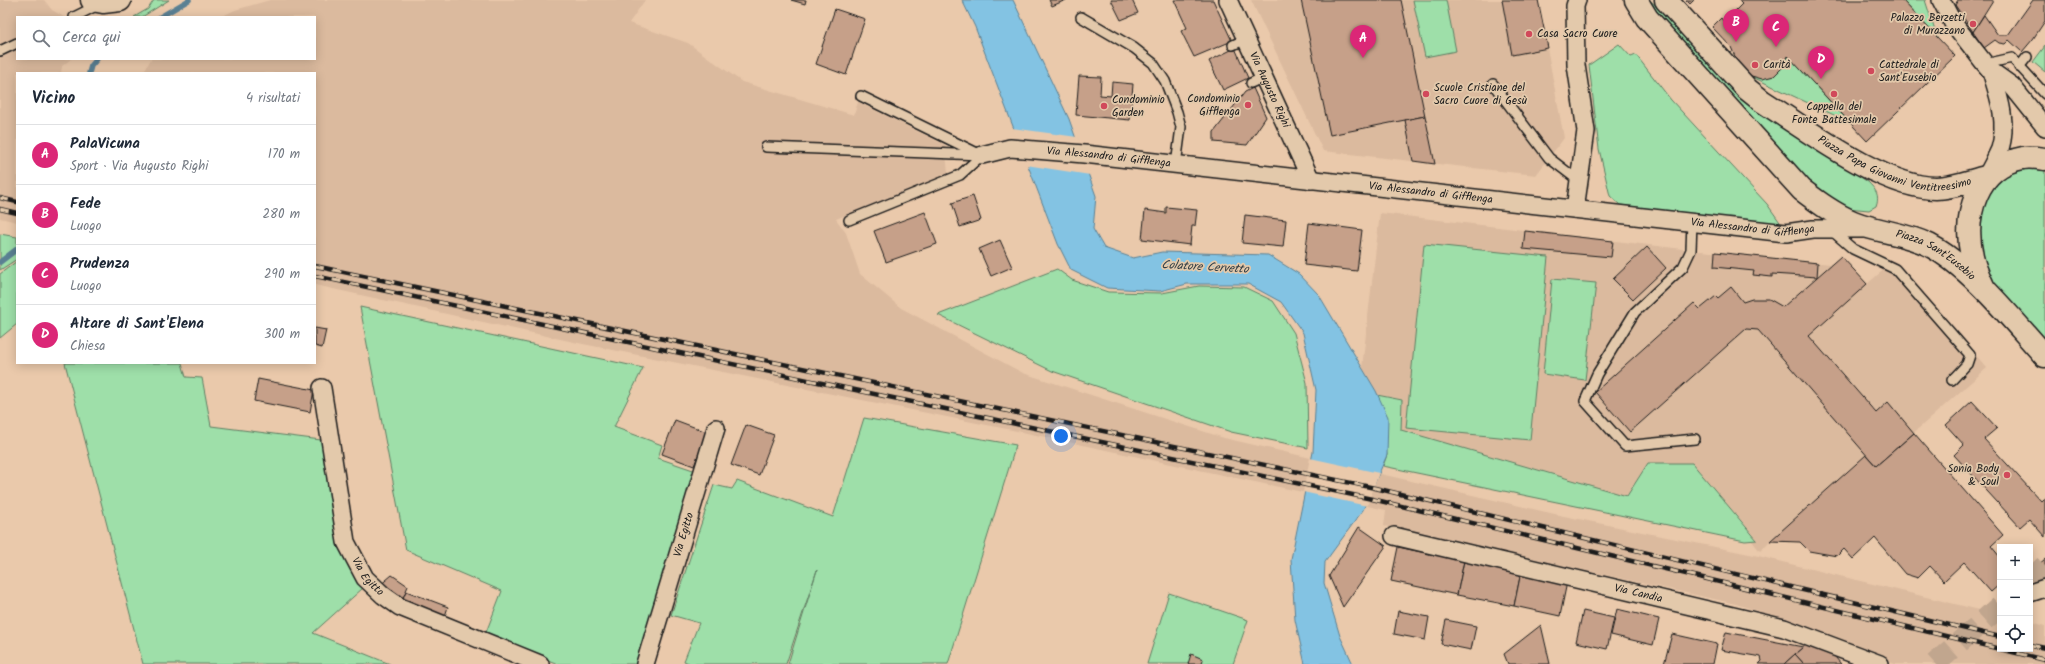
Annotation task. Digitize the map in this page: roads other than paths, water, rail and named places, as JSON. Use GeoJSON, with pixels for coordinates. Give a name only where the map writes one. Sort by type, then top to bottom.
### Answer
{"type":"FeatureCollection","features":[{"type":"Feature","properties":{"kind":"main road"},"geometry":{"type":"LineString","coordinates":[[1636,0],[1647,18],[1802,190],[1823,206],[1854,222],[1881,229]]}},
{"type":"Feature","properties":{"kind":"main road","name":"Piazza Papa Giovanni Ventitreesimo"},"geometry":{"type":"LineString","coordinates":[[1666,0],[1747,89],[1762,101],[1866,166],[1894,180],[1919,187],[1938,188],[1986,177]]}},
{"type":"Feature","properties":{"kind":"main road","name":"Piazza Sant'Eusebio"},"geometry":{"type":"LineString","coordinates":[[1985,289],[1972,259],[1969,236],[1969,217],[1974,199],[1986,177],[2008,163],[2024,158],[2045,158]]}},
{"type":"Feature","properties":{"kind":"main road","name":"Piazza Sant'Eusebio"},"geometry":{"type":"LineString","coordinates":[[1881,229],[1910,237],[1945,255],[1985,289],[2045,356]]}},
{"type":"Feature","properties":{"kind":"street","name":"Via Augusto Righi"},"geometry":{"type":"LineString","coordinates":[[1228,0],[1240,42],[1257,80],[1311,180]]}},
{"type":"Feature","properties":{"kind":"street"},"geometry":{"type":"LineString","coordinates":[[1575,209],[1586,130],[1576,64],[1575,6],[1577,0]]}},
{"type":"Feature","properties":{"kind":"street"},"geometry":{"type":"LineString","coordinates":[[1941,0],[1953,23],[1988,68],[2012,86],[2045,127]]}},
{"type":"Feature","properties":{"kind":"street","name":"Piazza Sant'Eusebio"},"geometry":{"type":"LineString","coordinates":[[1986,177],[2000,149],[2004,123],[2001,101],[1988,68]]}},
{"type":"Feature","properties":{"kind":"street","name":"Via Alessandro di Gifflenga"},"geometry":{"type":"LineString","coordinates":[[982,155],[1010,148],[1084,154],[1786,233],[1829,229],[1881,229]]}},
{"type":"Feature","properties":{"kind":"street","name":"Via Egitto"},"geometry":{"type":"LineString","coordinates":[[322,388],[346,542],[365,578],[400,608],[540,664]]}},
{"type":"Feature","properties":{"kind":"street","name":"Via Egitto"},"geometry":{"type":"LineString","coordinates":[[644,664],[716,428]]}},
{"type":"Feature","properties":{"kind":"street","name":"Via Candia"},"geometry":{"type":"LineString","coordinates":[[1394,536],[1784,628],[1880,664]]}},
{"type":"Feature","properties":{"kind":"street"},"geometry":{"type":"LineString","coordinates":[[2033,592],[2045,588]]}},
{"type":"Feature","properties":{"kind":"lane"},"geometry":{"type":"LineString","coordinates":[[76,16],[105,1]]}},
{"type":"Feature","properties":{"kind":"lane"},"geometry":{"type":"LineString","coordinates":[[1081,17],[1134,48],[1153,63],[1165,81],[1181,127],[1176,165]]}},
{"type":"Feature","properties":{"kind":"lane"},"geometry":{"type":"LineString","coordinates":[[0,51],[16,43]]}},
{"type":"Feature","properties":{"kind":"lane"},"geometry":{"type":"LineString","coordinates":[[2019,67],[2027,57]]}},
{"type":"Feature","properties":{"kind":"lane"},"geometry":{"type":"LineString","coordinates":[[1988,68],[2012,58],[2045,94]]}},
{"type":"Feature","properties":{"kind":"lane"},"geometry":{"type":"LineString","coordinates":[[1493,84],[1549,158],[1579,181]]}},
{"type":"Feature","properties":{"kind":"lane"},"geometry":{"type":"LineString","coordinates":[[861,96],[982,155]]}},
{"type":"Feature","properties":{"kind":"lane"},"geometry":{"type":"LineString","coordinates":[[766,147],[982,155]]}},
{"type":"Feature","properties":{"kind":"lane"},"geometry":{"type":"LineString","coordinates":[[849,220],[960,175],[982,155]]}},
{"type":"Feature","properties":{"kind":"lane"},"geometry":{"type":"LineString","coordinates":[[1692,222],[1691,250],[1683,267],[1635,312],[1597,374],[1585,402],[1625,446],[1695,439]]}},
{"type":"Feature","properties":{"kind":"lane"},"geometry":{"type":"LineString","coordinates":[[1829,229],[1853,249],[1895,269],[1970,356],[1967,364],[1952,380]]}},
{"type":"Feature","properties":{"kind":"water","name":"Colatore Cervetto"},"geometry":{"type":"Polygon","coordinates":[[[962,0],[1013,0],[1069,119],[1096,196],[1093,229],[1104,248],[1133,258],[1162,252],[1268,255],[1299,274],[1319,295],[1376,391],[1388,417],[1387,455],[1363,510],[1325,562],[1324,583],[1340,636],[1353,664],[1305,664],[1295,620],[1291,559],[1313,452],[1316,390],[1303,333],[1281,302],[1248,284],[1187,284],[1160,291],[1107,288],[1071,270],[1058,244],[975,27],[962,0]]]}},
{"type":"Feature","properties":{"kind":"waterway"},"geometry":{"type":"LineString","coordinates":[[162,16],[189,0]]}},
{"type":"Feature","properties":{"kind":"waterway"},"geometry":{"type":"LineString","coordinates":[[89,72],[91,66],[96,60]]}},
{"type":"Feature","properties":{"kind":"waterway"},"geometry":{"type":"LineString","coordinates":[[0,262],[16,250]]}},
{"type":"Feature","properties":{"kind":"tunnel"},"geometry":{"type":"LineString","coordinates":[[2033,577],[2045,566]]}},
{"type":"Feature","properties":{"kind":"tunnel"},"geometry":{"type":"LineString","coordinates":[[1935,664],[1997,609]]}},
{"type":"Feature","properties":{"kind":"railway"},"geometry":{"type":"LineString","coordinates":[[0,198],[16,202]]}},
{"type":"Feature","properties":{"kind":"railway"},"geometry":{"type":"LineString","coordinates":[[0,209],[16,213]]}},
{"type":"Feature","properties":{"kind":"railway"},"geometry":{"type":"LineString","coordinates":[[316,266],[1375,488],[1997,636]]}},
{"type":"Feature","properties":{"kind":"railway"},"geometry":{"type":"LineString","coordinates":[[316,276],[1372,499],[1997,648]]}},
{"type":"Feature","properties":{"kind":"railway"},"geometry":{"type":"LineString","coordinates":[[2033,646],[2045,648]]}},
{"type":"Feature","properties":{"kind":"railway"},"geometry":{"type":"LineString","coordinates":[[2012,652],[2045,660]]}},
{"type":"Feature","properties":{"kind":"place","name":"Palazzo Berzetti di Murazzano"},"geometry":{"type":"Point","coordinates":[1973,24]}},
{"type":"Feature","properties":{"kind":"place","name":"Casa Sacro Cuore"},"geometry":{"type":"Point","coordinates":[1529,34]}},
{"type":"Feature","properties":{"kind":"place","name":"Fede"},"geometry":{"type":"Point","coordinates":[1736,42]}},
{"type":"Feature","properties":{"kind":"place","name":"Prudenza"},"geometry":{"type":"Point","coordinates":[1776,47]}},
{"type":"Feature","properties":{"kind":"place","name":"PalaVicuna"},"geometry":{"type":"Point","coordinates":[1363,58]}},
{"type":"Feature","properties":{"kind":"place","name":"Carità"},"geometry":{"type":"Point","coordinates":[1755,65]}},
{"type":"Feature","properties":{"kind":"place","name":"Cattedrale di Sant'Eusebio"},"geometry":{"type":"Point","coordinates":[1871,71]}},
{"type":"Feature","properties":{"kind":"place","name":"Altare di Sant'Elena"},"geometry":{"type":"Point","coordinates":[1821,79]}},
{"type":"Feature","properties":{"kind":"place","name":"Scuole Cristiane del Sacro Cuore di Gesù"},"geometry":{"type":"Point","coordinates":[1426,94]}},
{"type":"Feature","properties":{"kind":"place","name":"Cappella del Fonte Battesimale"},"geometry":{"type":"Point","coordinates":[1834,94]}},
{"type":"Feature","properties":{"kind":"place","name":"Condominio Gifflenga"},"geometry":{"type":"Point","coordinates":[1248,105]}},
{"type":"Feature","properties":{"kind":"place","name":"Condominio Garden"},"geometry":{"type":"Point","coordinates":[1104,106]}},
{"type":"Feature","properties":{"kind":"place","name":"Sonia Body & Soul"},"geometry":{"type":"Point","coordinates":[2007,475]}}]}
